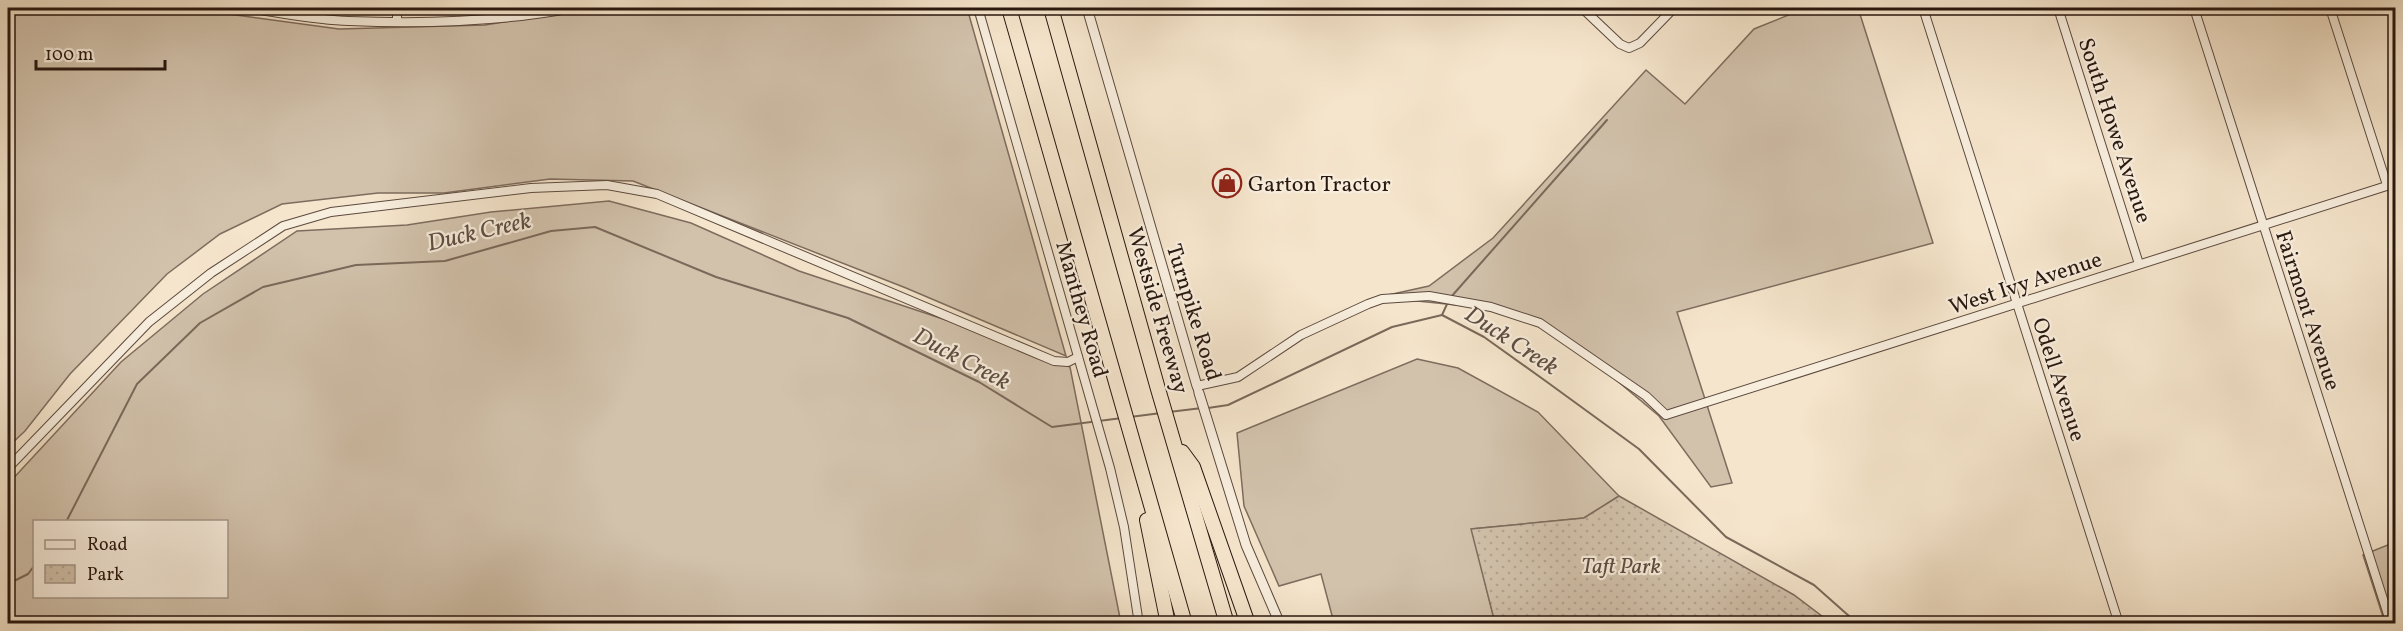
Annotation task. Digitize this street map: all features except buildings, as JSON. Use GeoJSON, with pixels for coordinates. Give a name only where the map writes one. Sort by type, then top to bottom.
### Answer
{"type":"FeatureCollection","features":[{"type":"Feature","properties":{"kind":"highway"},"geometry":{"type":"LineString","coordinates":[[1009,8],[1185,624]]}},
{"type":"Feature","properties":{"kind":"highway","name":"Westside Freeway"},"geometry":{"type":"LineString","coordinates":[[1051,8],[1227,624]]}},
{"type":"Feature","properties":{"kind":"highway"},"geometry":{"type":"LineString","coordinates":[[1176,443],[1193,467],[1248,624]]}},
{"type":"Feature","properties":{"kind":"highway"},"geometry":{"type":"LineString","coordinates":[[1148,492],[1145,510],[1168,624]]}},
{"type":"Feature","properties":{"kind":"street"},"geometry":{"type":"LineString","coordinates":[[244,8],[290,10],[347,21],[493,18],[573,8]]}},
{"type":"Feature","properties":{"kind":"street"},"geometry":{"type":"LineString","coordinates":[[397,8],[397,21]]}},
{"type":"Feature","properties":{"kind":"street","name":"Manthey Road"},"geometry":{"type":"LineString","coordinates":[[978,8],[1122,518],[1139,624]]}},
{"type":"Feature","properties":{"kind":"street","name":"Turnpike Road"},"geometry":{"type":"LineString","coordinates":[[1087,8],[1212,439],[1246,545],[1280,624]]}},
{"type":"Feature","properties":{"kind":"street"},"geometry":{"type":"LineString","coordinates":[[1582,8],[1620,44],[1629,48],[1640,43],[1674,8]]}},
{"type":"Feature","properties":{"kind":"street","name":"Odell Avenue"},"geometry":{"type":"LineString","coordinates":[[1923,8],[2119,624]]}},
{"type":"Feature","properties":{"kind":"street","name":"South Howe Avenue"},"geometry":{"type":"LineString","coordinates":[[2058,8],[2139,264]]}},
{"type":"Feature","properties":{"kind":"street","name":"Fairmont Avenue"},"geometry":{"type":"LineString","coordinates":[[2194,8],[2391,624]]}},
{"type":"Feature","properties":{"kind":"street"},"geometry":{"type":"LineString","coordinates":[[2330,8],[2391,184]]}},
{"type":"Feature","properties":{"kind":"street","name":"West Ivy Avenue"},"geometry":{"type":"LineString","coordinates":[[1198,390],[1238,377],[1301,335],[1368,304],[1382,299],[1429,296],[1491,307],[1540,323],[1640,392],[1666,415],[2391,184]]}},
{"type":"Feature","properties":{"kind":"street"},"geometry":{"type":"LineString","coordinates":[[8,468],[149,322],[211,273],[283,226],[332,212],[531,188],[607,185],[657,194],[1054,361],[1068,362],[1078,357]]}},
{"type":"Feature","properties":{"kind":"green space"},"geometry":{"type":"Polygon","coordinates":[[[590,8],[967,8],[1066,356],[906,288],[633,181],[550,179],[444,193],[378,193],[282,204],[220,234],[167,274],[70,374],[25,431],[8,447],[8,13],[221,13],[339,29],[485,25],[590,8]]]}},
{"type":"Feature","properties":{"kind":"green space"},"geometry":{"type":"Polygon","coordinates":[[[1806,8],[1858,8],[1933,243],[1677,312],[1732,483],[1711,487],[1659,416],[1572,343],[1504,310],[1379,297],[1429,286],[1493,238],[1646,70],[1685,104],[1754,29],[1806,8]]]}},
{"type":"Feature","properties":{"kind":"green space"},"geometry":{"type":"Polygon","coordinates":[[[609,201],[691,223],[799,271],[985,333],[1070,367],[1121,623],[8,623],[8,484],[121,362],[203,294],[297,231],[407,225],[491,212],[609,201]]]}},
{"type":"Feature","properties":{"kind":"green space"},"geometry":{"type":"Polygon","coordinates":[[[1417,359],[1458,368],[1538,412],[1619,496],[1584,518],[1472,529],[1495,623],[1334,623],[1321,574],[1279,586],[1244,506],[1237,433],[1417,359]]]}},
{"type":"Feature","properties":{"kind":"green space","name":"Taft Park"},"geometry":{"type":"Polygon","coordinates":[[[1619,496],[1794,595],[1831,623],[1495,623],[1471,529],[1584,518],[1619,496]]]}},
{"type":"Feature","properties":{"kind":"green space"},"geometry":{"type":"Polygon","coordinates":[[[2395,542],[2395,623],[2385,623],[2363,555],[2395,542]]]}},
{"type":"Feature","properties":{"kind":"waterway"},"geometry":{"type":"LineString","coordinates":[[1451,297],[1607,120]]}},
{"type":"Feature","properties":{"kind":"waterway","name":"Duck Creek"},"geometry":{"type":"LineString","coordinates":[[67,520],[137,384],[200,323],[263,287],[356,265],[445,261],[551,231],[595,227],[716,277],[848,318],[979,382],[1052,427],[1122,418]]}},
{"type":"Feature","properties":{"kind":"waterway"},"geometry":{"type":"LineString","coordinates":[[1442,315],[1448,302]]}},
{"type":"Feature","properties":{"kind":"waterway","name":"Duck Creek"},"geometry":{"type":"LineString","coordinates":[[1208,408],[1228,405],[1392,327],[1442,315],[1484,337],[1639,449],[1726,537],[1814,585],[1858,624]]}},
{"type":"Feature","properties":{"kind":"waterway","name":"Duck Creek"},"geometry":{"type":"LineString","coordinates":[[1169,412],[1202,408]]}},
{"type":"Feature","properties":{"kind":"waterway","name":"Duck Creek"},"geometry":{"type":"LineString","coordinates":[[1130,417],[1161,413]]}},
{"type":"Feature","properties":{"kind":"waterway","name":"Duck Creek"},"geometry":{"type":"LineString","coordinates":[[8,584],[28,574],[33,567]]}},
{"type":"Feature","properties":{"kind":"place","name":"Garton Tractor"},"geometry":{"type":"Point","coordinates":[1227,183]}}]}
